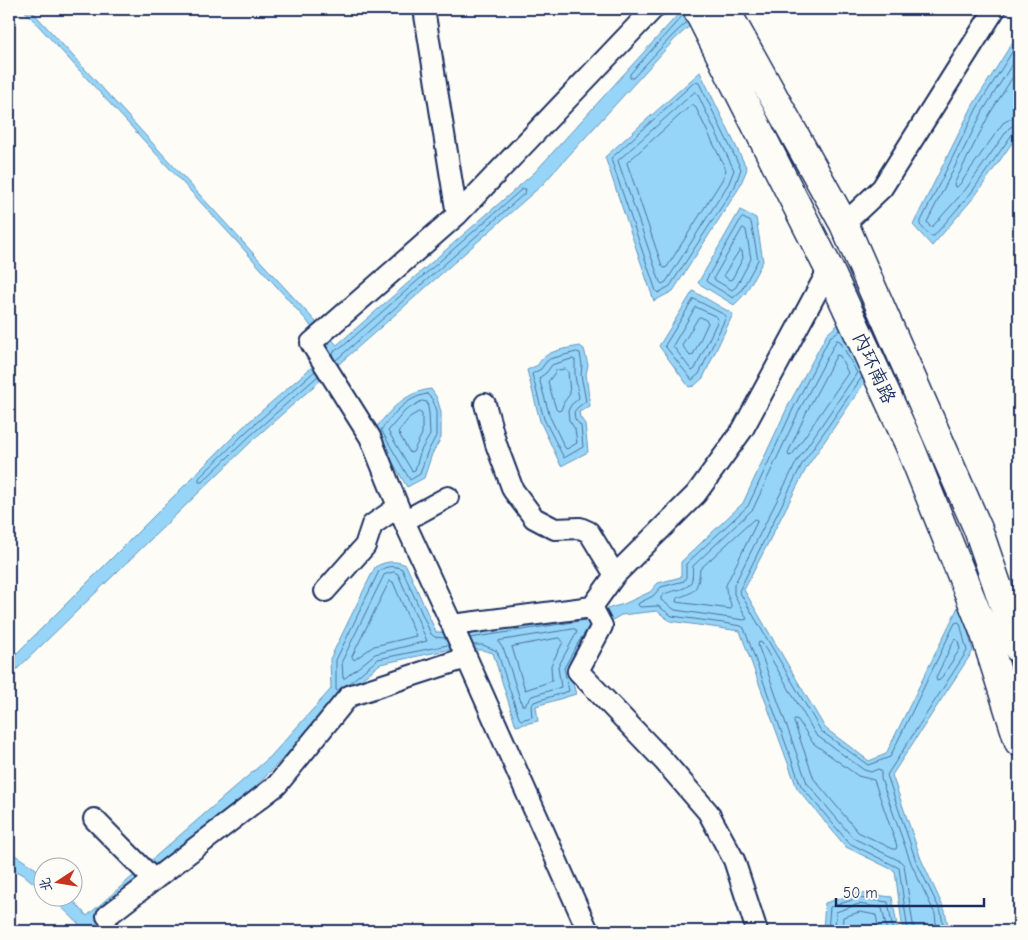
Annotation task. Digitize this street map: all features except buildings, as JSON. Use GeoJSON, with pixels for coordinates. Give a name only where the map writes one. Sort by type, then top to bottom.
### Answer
{"type":"FeatureCollection","features":[{"type":"Feature","properties":{"kind":"main road","name":"内环南路"},"geometry":{"type":"LineString","coordinates":[[697,9],[829,269],[909,444],[984,632],[1019,742]]}},
{"type":"Feature","properties":{"kind":"main road","name":"内环南路"},"geometry":{"type":"LineString","coordinates":[[725,9],[844,224],[978,529],[1019,649]]}},
{"type":"Feature","properties":{"kind":"street"},"geometry":{"type":"LineString","coordinates":[[424,9],[457,215]]}},
{"type":"Feature","properties":{"kind":"street"},"geometry":{"type":"LineString","coordinates":[[588,931],[401,514],[370,437],[311,343],[457,215],[652,9]]}},
{"type":"Feature","properties":{"kind":"street"},"geometry":{"type":"LineString","coordinates":[[844,224],[882,188],[995,9]]}},
{"type":"Feature","properties":{"kind":"street"},"geometry":{"type":"LineString","coordinates":[[452,625],[592,608],[615,575],[696,494],[743,429],[829,269]]}},
{"type":"Feature","properties":{"kind":"street"},"geometry":{"type":"LineString","coordinates":[[485,404],[496,444],[513,490],[518,497],[534,518],[555,529],[580,528],[589,532],[615,575]]}},
{"type":"Feature","properties":{"kind":"street"},"geometry":{"type":"LineString","coordinates":[[325,591],[365,546],[372,525],[448,497]]}},
{"type":"Feature","properties":{"kind":"street"},"geometry":{"type":"LineString","coordinates":[[592,608],[602,626],[578,671],[664,761],[708,812],[734,860],[757,931]]}},
{"type":"Feature","properties":{"kind":"street"},"geometry":{"type":"LineString","coordinates":[[107,916],[278,785],[349,696],[466,658]]}},
{"type":"Feature","properties":{"kind":"street"},"geometry":{"type":"LineString","coordinates":[[94,819],[154,880]]}},
{"type":"Feature","properties":{"kind":"water"},"geometry":{"type":"Polygon","coordinates":[[[23,9],[30,9],[337,345],[534,173],[683,9],[709,9],[675,39],[542,185],[255,438],[9,677],[9,661],[242,428],[329,352],[307,321],[239,244],[23,9]]]}},
{"type":"Feature","properties":{"kind":"water"},"geometry":{"type":"Polygon","coordinates":[[[1019,32],[1019,133],[975,196],[932,246],[913,225],[973,105],[1019,32]]]}},
{"type":"Feature","properties":{"kind":"water"},"geometry":{"type":"Polygon","coordinates":[[[700,72],[747,169],[739,188],[673,291],[654,301],[605,157],[700,72]]]}},
{"type":"Feature","properties":{"kind":"water"},"geometry":{"type":"Polygon","coordinates":[[[740,210],[756,218],[763,261],[745,294],[734,305],[698,283],[740,210]]]}},
{"type":"Feature","properties":{"kind":"water"},"geometry":{"type":"Polygon","coordinates":[[[693,291],[733,314],[703,378],[694,386],[689,387],[659,346],[693,291]]]}},
{"type":"Feature","properties":{"kind":"water"},"geometry":{"type":"Polygon","coordinates":[[[842,321],[871,373],[807,467],[744,590],[825,728],[869,761],[886,754],[960,603],[973,651],[892,775],[921,859],[945,911],[949,931],[903,931],[895,871],[846,847],[797,788],[740,631],[670,621],[657,611],[621,615],[592,632],[569,670],[576,694],[536,706],[538,721],[516,726],[493,653],[482,650],[447,650],[380,664],[344,694],[248,795],[161,864],[88,931],[71,931],[79,924],[62,908],[80,908],[87,916],[271,756],[331,689],[330,659],[375,567],[391,562],[406,565],[436,632],[468,633],[581,616],[624,604],[650,592],[658,583],[681,577],[681,562],[743,503],[789,404],[827,334],[842,321]]]}},
{"type":"Feature","properties":{"kind":"water"},"geometry":{"type":"Polygon","coordinates":[[[580,346],[584,349],[588,365],[586,374],[590,406],[579,412],[585,424],[588,452],[561,466],[540,421],[527,370],[538,365],[550,353],[580,346]]]}},
{"type":"Feature","properties":{"kind":"water"},"geometry":{"type":"Polygon","coordinates":[[[431,389],[437,398],[441,412],[441,438],[432,454],[424,478],[407,487],[374,430],[398,403],[413,394],[431,389]]]}},
{"type":"Feature","properties":{"kind":"water"},"geometry":{"type":"Polygon","coordinates":[[[9,851],[32,866],[32,882],[24,875],[9,867],[9,851]]]}},
{"type":"Feature","properties":{"kind":"water"},"geometry":{"type":"Polygon","coordinates":[[[858,893],[892,897],[898,931],[823,931],[825,903],[858,893]]]}}]}
